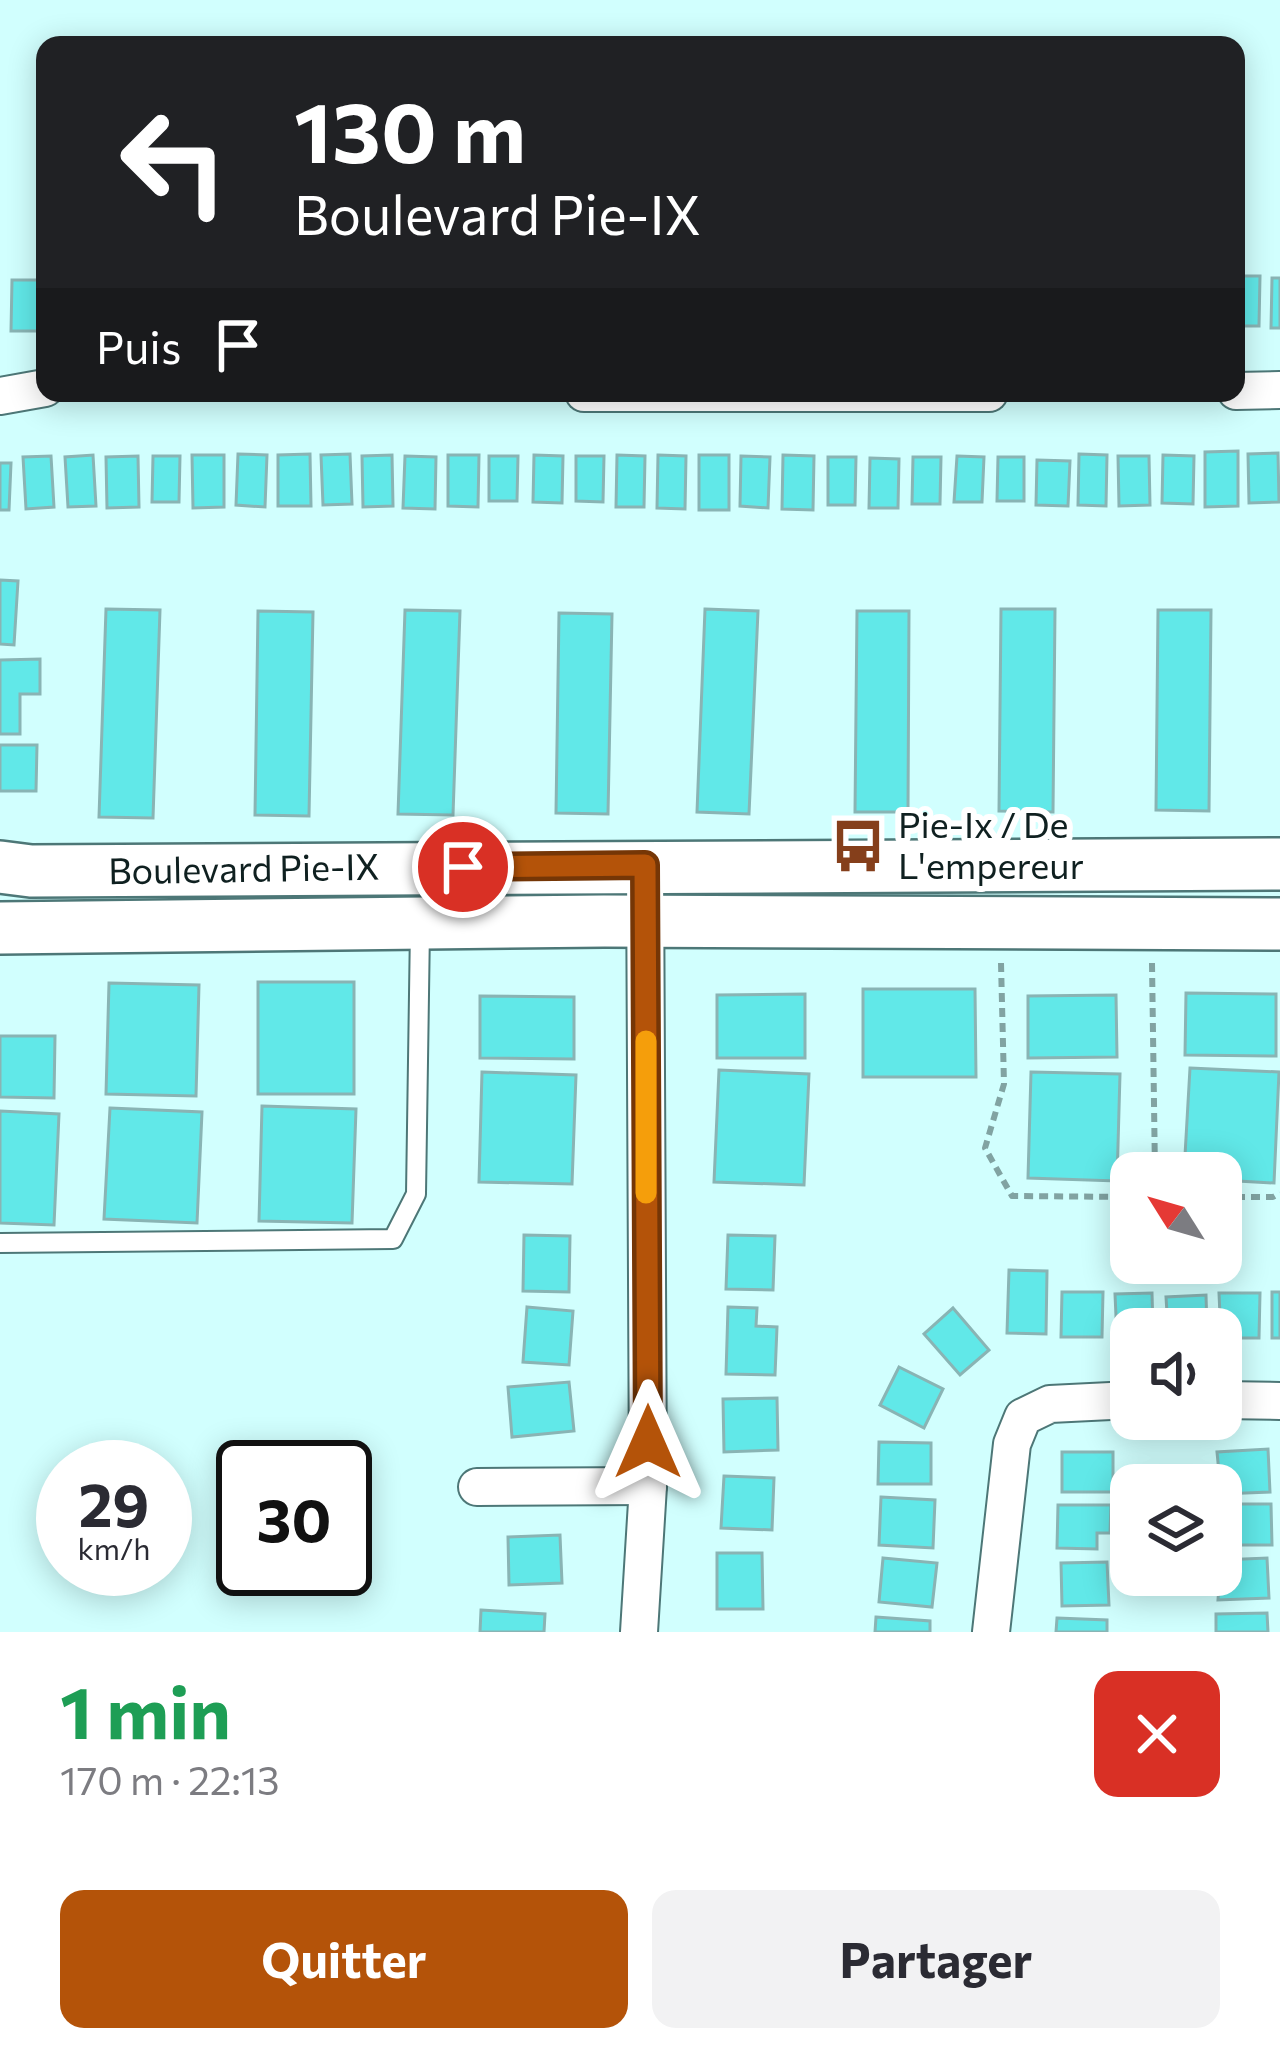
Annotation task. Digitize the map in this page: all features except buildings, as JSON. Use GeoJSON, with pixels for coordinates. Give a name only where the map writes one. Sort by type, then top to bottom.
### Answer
{"type":"FeatureCollection","features":[{"type":"Feature","properties":{"kind":"street"},"geometry":{"type":"LineString","coordinates":[[0,396],[36,390]]}},
{"type":"Feature","properties":{"kind":"street"},"geometry":{"type":"LineString","coordinates":[[1245,391],[1280,390]]}},
{"type":"Feature","properties":{"kind":"street","name":"Boulevard Pie-IX"},"geometry":{"type":"LineString","coordinates":[[0,867],[32,871],[1280,864]]}},
{"type":"Feature","properties":{"kind":"street"},"geometry":{"type":"LineString","coordinates":[[640,1632],[648,1486],[645,865]]}},
{"type":"Feature","properties":{"kind":"street","name":"Boulevard Pie-IX"},"geometry":{"type":"LineString","coordinates":[[0,928],[645,921],[1280,924]]}},
{"type":"Feature","properties":{"kind":"street"},"geometry":{"type":"LineString","coordinates":[[1242,1400],[1280,1400]]}},
{"type":"Feature","properties":{"kind":"street"},"geometry":{"type":"LineString","coordinates":[[991,1632],[1012,1444],[1023,1417],[1050,1404],[1110,1401]]}},
{"type":"Feature","properties":{"kind":"street"},"geometry":{"type":"LineString","coordinates":[[477,1487],[648,1486]]}},
{"type":"Feature","properties":{"kind":"lane"},"geometry":{"type":"LineString","coordinates":[[0,1243],[393,1239],[416,1193],[420,923]]}},
{"type":"Feature","properties":{"kind":"path"},"geometry":{"type":"LineString","coordinates":[[1000,922],[1004,1084],[985,1148],[1012,1196],[1110,1197]]}},
{"type":"Feature","properties":{"kind":"path"},"geometry":{"type":"LineString","coordinates":[[1152,923],[1155,1152]]}},
{"type":"Feature","properties":{"kind":"path"},"geometry":{"type":"LineString","coordinates":[[1242,1197],[1280,1193]]}},
{"type":"Feature","properties":{"kind":"slow traffic"},"geometry":{"type":"LineString","coordinates":[[646,1041],[646,1193]]}},
{"type":"Feature","properties":{"kind":"place","name":"Pie-Ix / De L'empereur"},"geometry":{"type":"Point","coordinates":[858,846]}},
{"type":"Feature","properties":{"kind":"route"},"geometry":{"type":"LineString","coordinates":[[463,867],[645,865],[648,1442]]}}]}
